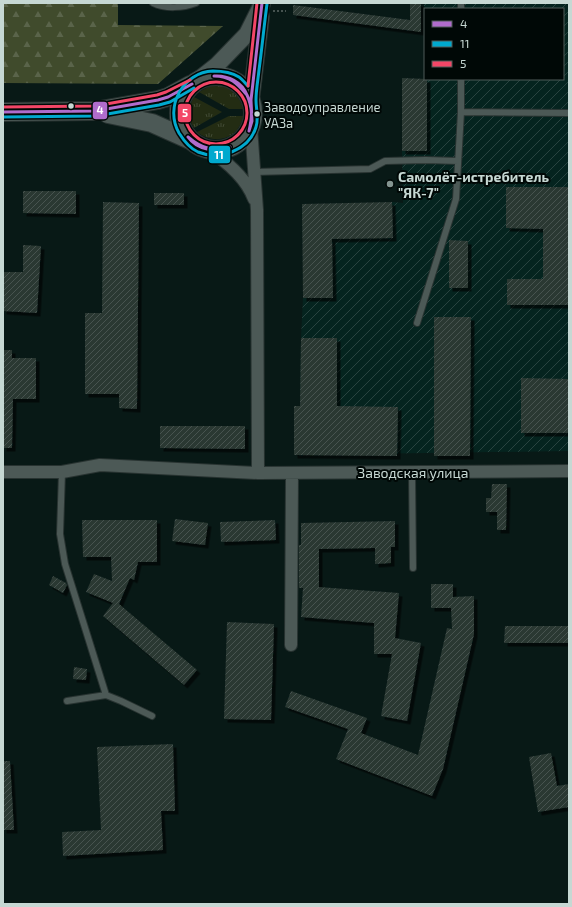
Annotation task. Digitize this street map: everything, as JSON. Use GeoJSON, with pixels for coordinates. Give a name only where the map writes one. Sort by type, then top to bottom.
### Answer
{"type":"FeatureCollection","features":[{"type":"Feature","properties":{"kind":"main road"},"geometry":{"type":"LineString","coordinates":[[3,112],[96,111],[168,97],[195,82],[213,75],[232,79],[247,91],[251,100],[252,114],[251,127],[237,144],[216,150],[198,146],[172,131],[152,123],[96,111]]}},
{"type":"Feature","properties":{"kind":"main road"},"geometry":{"type":"LineString","coordinates":[[190,140],[180,125],[179,106],[187,89],[195,82]]}},
{"type":"Feature","properties":{"kind":"street"},"geometry":{"type":"LineString","coordinates":[[195,82],[221,61],[247,34],[262,4]]}},
{"type":"Feature","properties":{"kind":"street"},"geometry":{"type":"LineString","coordinates":[[251,100],[262,4]]}},
{"type":"Feature","properties":{"kind":"street"},"geometry":{"type":"LineString","coordinates":[[251,127],[257,208],[258,473]]}},
{"type":"Feature","properties":{"kind":"street"},"geometry":{"type":"LineString","coordinates":[[207,149],[222,158],[238,175],[250,191],[257,208]]}},
{"type":"Feature","properties":{"kind":"street","name":"Заводская улица"},"geometry":{"type":"LineString","coordinates":[[3,472],[62,472],[100,465],[258,473],[569,471]]}},
{"type":"Feature","properties":{"kind":"street"},"geometry":{"type":"LineString","coordinates":[[291,645],[292,473]]}},
{"type":"Feature","properties":{"kind":"lane"},"geometry":{"type":"LineString","coordinates":[[153,3],[158,5],[176,6],[196,3]]}},
{"type":"Feature","properties":{"kind":"lane"},"geometry":{"type":"LineString","coordinates":[[417,323],[456,199],[461,112],[461,80]]}},
{"type":"Feature","properties":{"kind":"lane"},"geometry":{"type":"LineString","coordinates":[[461,112],[569,113]]}},
{"type":"Feature","properties":{"kind":"lane"},"geometry":{"type":"LineString","coordinates":[[254,172],[370,169],[385,161],[458,161]]}},
{"type":"Feature","properties":{"kind":"lane"},"geometry":{"type":"LineString","coordinates":[[62,472],[60,534],[65,564],[106,695]]}},
{"type":"Feature","properties":{"kind":"lane"},"geometry":{"type":"LineString","coordinates":[[412,472],[414,568]]}},
{"type":"Feature","properties":{"kind":"lane"},"geometry":{"type":"LineString","coordinates":[[67,701],[106,695],[152,716]]}},
{"type":"Feature","properties":{"kind":"shaded area"},"geometry":{"type":"Polygon","coordinates":[[[424,3],[569,3],[569,451],[294,455],[294,406],[300,406],[303,298],[333,298],[332,239],[393,238],[392,202],[403,203],[402,151],[427,80],[564,80],[564,8],[424,8],[424,3]]]}},
{"type":"Feature","properties":{"kind":"green space"},"geometry":{"type":"Polygon","coordinates":[[[3,3],[118,3],[118,25],[223,26],[158,84],[3,83],[3,3]]]}},
{"type":"Feature","properties":{"kind":"green space"},"geometry":{"type":"Polygon","coordinates":[[[220,85],[238,97],[243,109],[229,109],[199,92],[210,86],[220,85]]]}},
{"type":"Feature","properties":{"kind":"green space"},"geometry":{"type":"Polygon","coordinates":[[[194,97],[222,112],[194,128],[190,120],[189,112],[190,105],[194,97]]]}},
{"type":"Feature","properties":{"kind":"green space"},"geometry":{"type":"Polygon","coordinates":[[[229,116],[243,116],[241,124],[237,130],[225,138],[211,139],[197,132],[229,116]]]}},
{"type":"Feature","properties":{"kind":"building"},"geometry":{"type":"Polygon","coordinates":[[[410,3],[421,3],[421,32],[293,15],[293,5],[410,20],[410,3]]]}},
{"type":"Feature","properties":{"kind":"building"},"geometry":{"type":"Polygon","coordinates":[[[402,78],[424,79],[427,80],[427,151],[402,151],[402,78]]]}},
{"type":"Feature","properties":{"kind":"building"},"geometry":{"type":"Polygon","coordinates":[[[506,187],[569,187],[569,305],[507,305],[507,279],[543,279],[543,229],[506,228],[506,187]]]}},
{"type":"Feature","properties":{"kind":"building"},"geometry":{"type":"Polygon","coordinates":[[[23,191],[76,191],[76,214],[23,213],[23,191]]]}},
{"type":"Feature","properties":{"kind":"building"},"geometry":{"type":"Polygon","coordinates":[[[154,193],[184,193],[184,205],[154,205],[154,193]]]}},
{"type":"Feature","properties":{"kind":"building"},"geometry":{"type":"Polygon","coordinates":[[[103,202],[139,203],[137,409],[119,408],[119,394],[85,394],[85,313],[102,313],[103,202]]]}},
{"type":"Feature","properties":{"kind":"building"},"geometry":{"type":"Polygon","coordinates":[[[392,202],[393,238],[332,239],[333,298],[303,298],[302,204],[392,202]]]}},
{"type":"Feature","properties":{"kind":"building"},"geometry":{"type":"Polygon","coordinates":[[[449,240],[468,241],[468,288],[449,288],[449,240]]]}},
{"type":"Feature","properties":{"kind":"building"},"geometry":{"type":"Polygon","coordinates":[[[23,245],[41,246],[37,313],[3,311],[3,272],[23,272],[23,245]]]}},
{"type":"Feature","properties":{"kind":"building"},"geometry":{"type":"Polygon","coordinates":[[[434,317],[471,317],[470,456],[434,456],[434,317]]]}},
{"type":"Feature","properties":{"kind":"building"},"geometry":{"type":"Polygon","coordinates":[[[301,338],[337,338],[337,406],[398,407],[397,456],[294,455],[294,406],[300,406],[301,338]]]}},
{"type":"Feature","properties":{"kind":"building"},"geometry":{"type":"Polygon","coordinates":[[[3,350],[12,350],[12,358],[36,358],[36,399],[13,399],[12,448],[3,448],[3,350]]]}},
{"type":"Feature","properties":{"kind":"building"},"geometry":{"type":"Polygon","coordinates":[[[521,378],[569,379],[569,433],[521,433],[521,378]]]}},
{"type":"Feature","properties":{"kind":"building"},"geometry":{"type":"Polygon","coordinates":[[[160,426],[245,426],[245,449],[160,448],[160,426]]]}},
{"type":"Feature","properties":{"kind":"building"},"geometry":{"type":"Polygon","coordinates":[[[492,484],[507,484],[506,530],[497,530],[497,512],[486,512],[486,498],[491,498],[492,484]]]}},
{"type":"Feature","properties":{"kind":"building"},"geometry":{"type":"Polygon","coordinates":[[[175,519],[208,523],[205,545],[172,541],[175,519]]]}},
{"type":"Feature","properties":{"kind":"building"},"geometry":{"type":"Polygon","coordinates":[[[82,520],[157,520],[157,562],[138,562],[134,580],[130,578],[119,604],[197,670],[184,685],[103,616],[113,603],[86,592],[94,574],[112,581],[111,557],[83,557],[82,520]]]}},
{"type":"Feature","properties":{"kind":"building"},"geometry":{"type":"Polygon","coordinates":[[[275,520],[276,540],[221,542],[220,522],[275,520]]]}},
{"type":"Feature","properties":{"kind":"building"},"geometry":{"type":"Polygon","coordinates":[[[395,521],[395,547],[391,547],[391,563],[375,564],[375,548],[319,549],[319,587],[399,593],[395,638],[421,643],[407,721],[381,716],[392,654],[374,654],[374,623],[301,617],[303,588],[299,588],[299,545],[301,545],[301,523],[395,521]]]}},
{"type":"Feature","properties":{"kind":"building"},"geometry":{"type":"Polygon","coordinates":[[[53,576],[66,583],[67,585],[63,593],[49,585],[53,576]]]}},
{"type":"Feature","properties":{"kind":"building"},"geometry":{"type":"Polygon","coordinates":[[[431,584],[453,584],[453,597],[474,596],[474,634],[443,769],[432,796],[336,759],[348,729],[285,707],[291,691],[367,718],[361,733],[418,755],[447,628],[452,629],[451,608],[431,608],[431,584]]]}},
{"type":"Feature","properties":{"kind":"building"},"geometry":{"type":"Polygon","coordinates":[[[227,622],[274,624],[271,720],[224,719],[227,622]]]}},
{"type":"Feature","properties":{"kind":"building"},"geometry":{"type":"Polygon","coordinates":[[[505,626],[569,626],[569,643],[504,643],[505,626]]]}},
{"type":"Feature","properties":{"kind":"building"},"geometry":{"type":"Polygon","coordinates":[[[74,667],[87,669],[86,680],[73,679],[74,667]]]}},
{"type":"Feature","properties":{"kind":"building"},"geometry":{"type":"Polygon","coordinates":[[[173,744],[175,811],[161,811],[163,850],[63,856],[62,832],[101,830],[97,747],[173,744]]]}},
{"type":"Feature","properties":{"kind":"building"},"geometry":{"type":"Polygon","coordinates":[[[551,753],[557,786],[569,784],[569,807],[538,812],[529,757],[551,753]]]}},
{"type":"Feature","properties":{"kind":"building"},"geometry":{"type":"Polygon","coordinates":[[[3,761],[10,761],[14,830],[3,830],[3,761]]]}},
{"type":"Feature","properties":{"kind":"transit line","name":"5"},"geometry":{"type":"LineString","coordinates":[[248,86],[257,3]]}},
{"type":"Feature","properties":{"kind":"transit line","name":"4"},"geometry":{"type":"LineString","coordinates":[[251,100],[262,3]]}},
{"type":"Feature","properties":{"kind":"transit line","name":"11"},"geometry":{"type":"LineString","coordinates":[[248,86],[236,75],[216,71],[202,73],[193,77],[185,84],[175,102],[174,112],[175,123],[179,133],[187,144],[198,152],[215,155],[224,154],[233,152],[247,142],[252,135],[256,127],[257,120],[256,92],[267,4]]}},
{"type":"Feature","properties":{"kind":"transit line","name":"4"},"geometry":{"type":"LineString","coordinates":[[214,76],[224,77],[233,81],[247,95]]}},
{"type":"Feature","properties":{"kind":"transit line","name":"4"},"geometry":{"type":"LineString","coordinates":[[214,76],[234,80],[242,86],[247,95]]}},
{"type":"Feature","properties":{"kind":"transit line","name":"5"},"geometry":{"type":"LineString","coordinates":[[3,107],[95,106],[157,95],[190,80]]}},
{"type":"Feature","properties":{"kind":"transit line","name":"5"},"geometry":{"type":"LineString","coordinates":[[210,82],[222,82],[238,91],[245,101],[247,113],[245,125],[238,135],[222,144],[210,144],[199,139],[190,130],[185,119],[185,107],[190,96],[199,87],[210,82]]}},
{"type":"Feature","properties":{"kind":"transit line","name":"4"},"geometry":{"type":"LineString","coordinates":[[3,112],[95,111],[158,100],[168,97],[192,84]]}},
{"type":"Feature","properties":{"kind":"transit line","name":"11"},"geometry":{"type":"LineString","coordinates":[[3,117],[96,116],[170,102],[194,88]]}},
{"type":"Feature","properties":{"kind":"transit line","name":"4"},"geometry":{"type":"LineString","coordinates":[[247,95],[251,113],[249,131]]}},
{"type":"Feature","properties":{"kind":"transit line","name":"4"},"geometry":{"type":"LineString","coordinates":[[249,131],[252,121],[251,100]]}},
{"type":"Feature","properties":{"kind":"transit line","name":"4"},"geometry":{"type":"LineString","coordinates":[[188,137],[198,144],[212,149],[230,147]]}},
{"type":"Feature","properties":{"kind":"transit line","name":"4"},"geometry":{"type":"LineString","coordinates":[[188,137],[196,145],[207,149],[219,150],[230,147]]}},
{"type":"Feature","properties":{"kind":"place","name":"Заводоуправление УАЗа"},"geometry":{"type":"Point","coordinates":[257,114]}},
{"type":"Feature","properties":{"kind":"place","name":"Самолёт-истребитель \"ЯК-7\""},"geometry":{"type":"Point","coordinates":[390,184]}}]}
